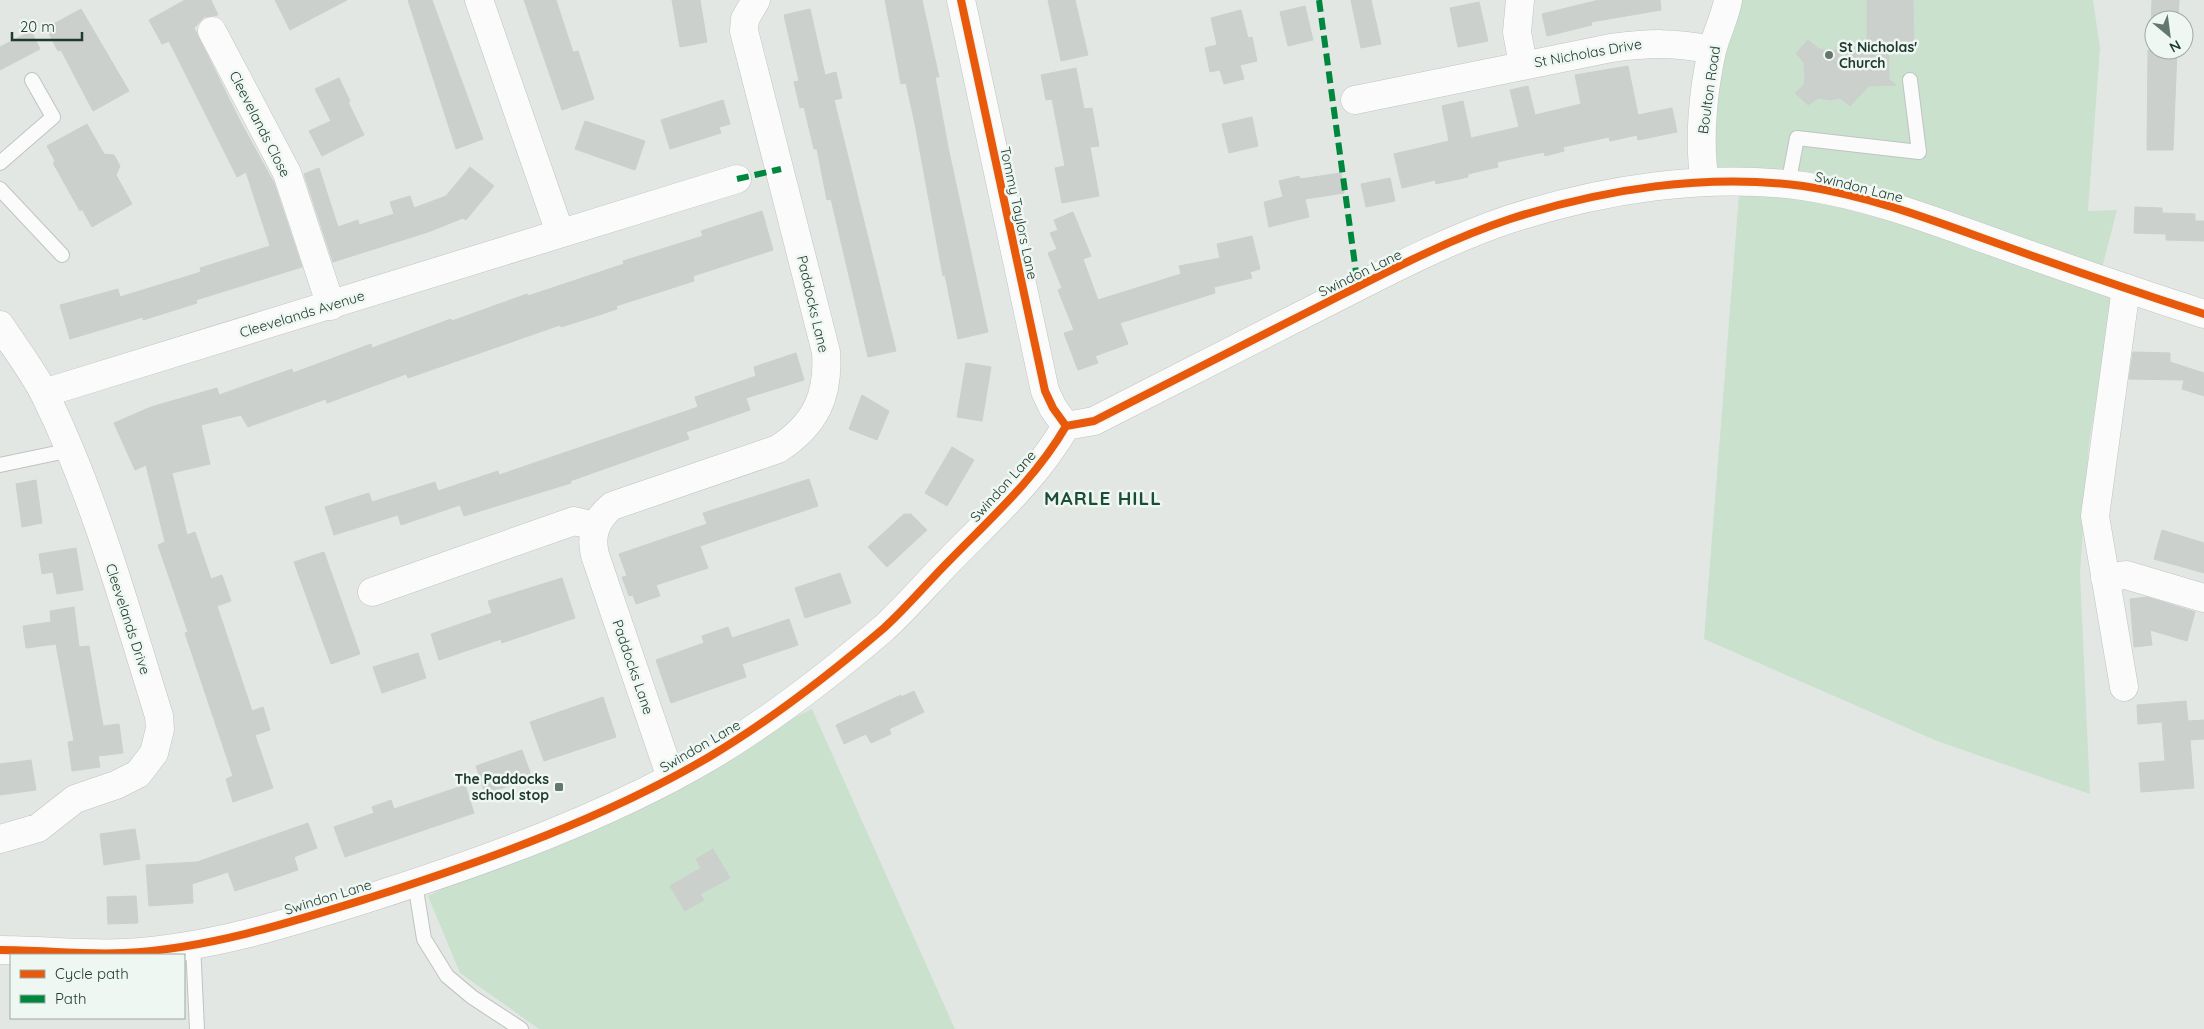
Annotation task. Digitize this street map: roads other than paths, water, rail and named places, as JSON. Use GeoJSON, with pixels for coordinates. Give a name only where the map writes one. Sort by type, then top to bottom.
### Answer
{"type":"FeatureCollection","features":[{"type":"Feature","properties":{"kind":"street"},"geometry":{"type":"LineString","coordinates":[[479,0],[560,233]]}},
{"type":"Feature","properties":{"kind":"street","name":"Tommy Taylors Lane"},"geometry":{"type":"LineString","coordinates":[[961,0],[1044,391],[1066,426]]}},
{"type":"Feature","properties":{"kind":"street","name":"St Nicholas Drive"},"geometry":{"type":"LineString","coordinates":[[1520,0],[1517,32],[1523,65]]}},
{"type":"Feature","properties":{"kind":"street","name":"Boulton Road"},"geometry":{"type":"LineString","coordinates":[[1705,182],[1701,163],[1701,139],[1712,50],[1725,18],[1728,0]]}},
{"type":"Feature","properties":{"kind":"street","name":"Paddocks Lane"},"geometry":{"type":"LineString","coordinates":[[671,778],[595,555],[593,546],[595,526],[612,506],[778,449],[792,440],[813,417],[825,386],[826,352],[744,31],[750,2]]}},
{"type":"Feature","properties":{"kind":"street","name":"Cleevelands Close"},"geometry":{"type":"LineString","coordinates":[[212,31],[287,173],[331,306]]}},
{"type":"Feature","properties":{"kind":"street","name":"St Nicholas Drive"},"geometry":{"type":"LineString","coordinates":[[1355,100],[1611,48],[1650,43],[1682,44],[1712,50]]}},
{"type":"Feature","properties":{"kind":"street","name":"Cleevelands Avenue"},"geometry":{"type":"LineString","coordinates":[[44,393],[331,306],[737,179]]}},
{"type":"Feature","properties":{"kind":"street","name":"Swindon Lane"},"geometry":{"type":"LineString","coordinates":[[0,950],[123,953],[193,944],[260,930],[415,883],[570,824],[671,778],[750,731],[819,680],[886,626],[1030,479],[1066,426],[1094,421],[1358,287],[1465,236],[1510,219],[1601,196],[1705,182],[1740,181],[1788,185],[1846,194],[1975,235],[2204,314]]}},
{"type":"Feature","properties":{"kind":"street"},"geometry":{"type":"LineString","coordinates":[[2116,285],[2095,516],[2124,687]]}},
{"type":"Feature","properties":{"kind":"street","name":"Cleevelands Drive"},"geometry":{"type":"LineString","coordinates":[[0,325],[44,393],[70,450],[124,605],[159,716],[158,741],[147,764],[128,781],[75,799],[38,828],[0,839]]}},
{"type":"Feature","properties":{"kind":"street"},"geometry":{"type":"LineString","coordinates":[[372,592],[574,521],[595,526]]}},
{"type":"Feature","properties":{"kind":"street"},"geometry":{"type":"LineString","coordinates":[[2106,578],[2126,574],[2204,598]]}},
{"type":"Feature","properties":{"kind":"lane"},"geometry":{"type":"LineString","coordinates":[[0,163],[53,117],[32,80]]}},
{"type":"Feature","properties":{"kind":"lane"},"geometry":{"type":"LineString","coordinates":[[1788,185],[1797,138],[1919,152],[1910,80]]}},
{"type":"Feature","properties":{"kind":"lane"},"geometry":{"type":"LineString","coordinates":[[0,189],[62,255]]}},
{"type":"Feature","properties":{"kind":"lane"},"geometry":{"type":"LineString","coordinates":[[0,465],[70,450]]}},
{"type":"Feature","properties":{"kind":"lane"},"geometry":{"type":"LineString","coordinates":[[415,883],[424,939],[446,976],[472,997],[520,1029]]}},
{"type":"Feature","properties":{"kind":"lane"},"geometry":{"type":"LineString","coordinates":[[193,944],[197,1029]]}},
{"type":"Feature","properties":{"kind":"place","name":"St Nicholas' Church"},"geometry":{"type":"Point","coordinates":[1829,55]}},
{"type":"Feature","properties":{"kind":"place","name":"The Paddocks school stop"},"geometry":{"type":"Point","coordinates":[559,787]}},
{"type":"Feature","properties":{"kind":"district","name":"MARLE HILL"},"geometry":{"type":"Point","coordinates":[1103,498]}}]}
